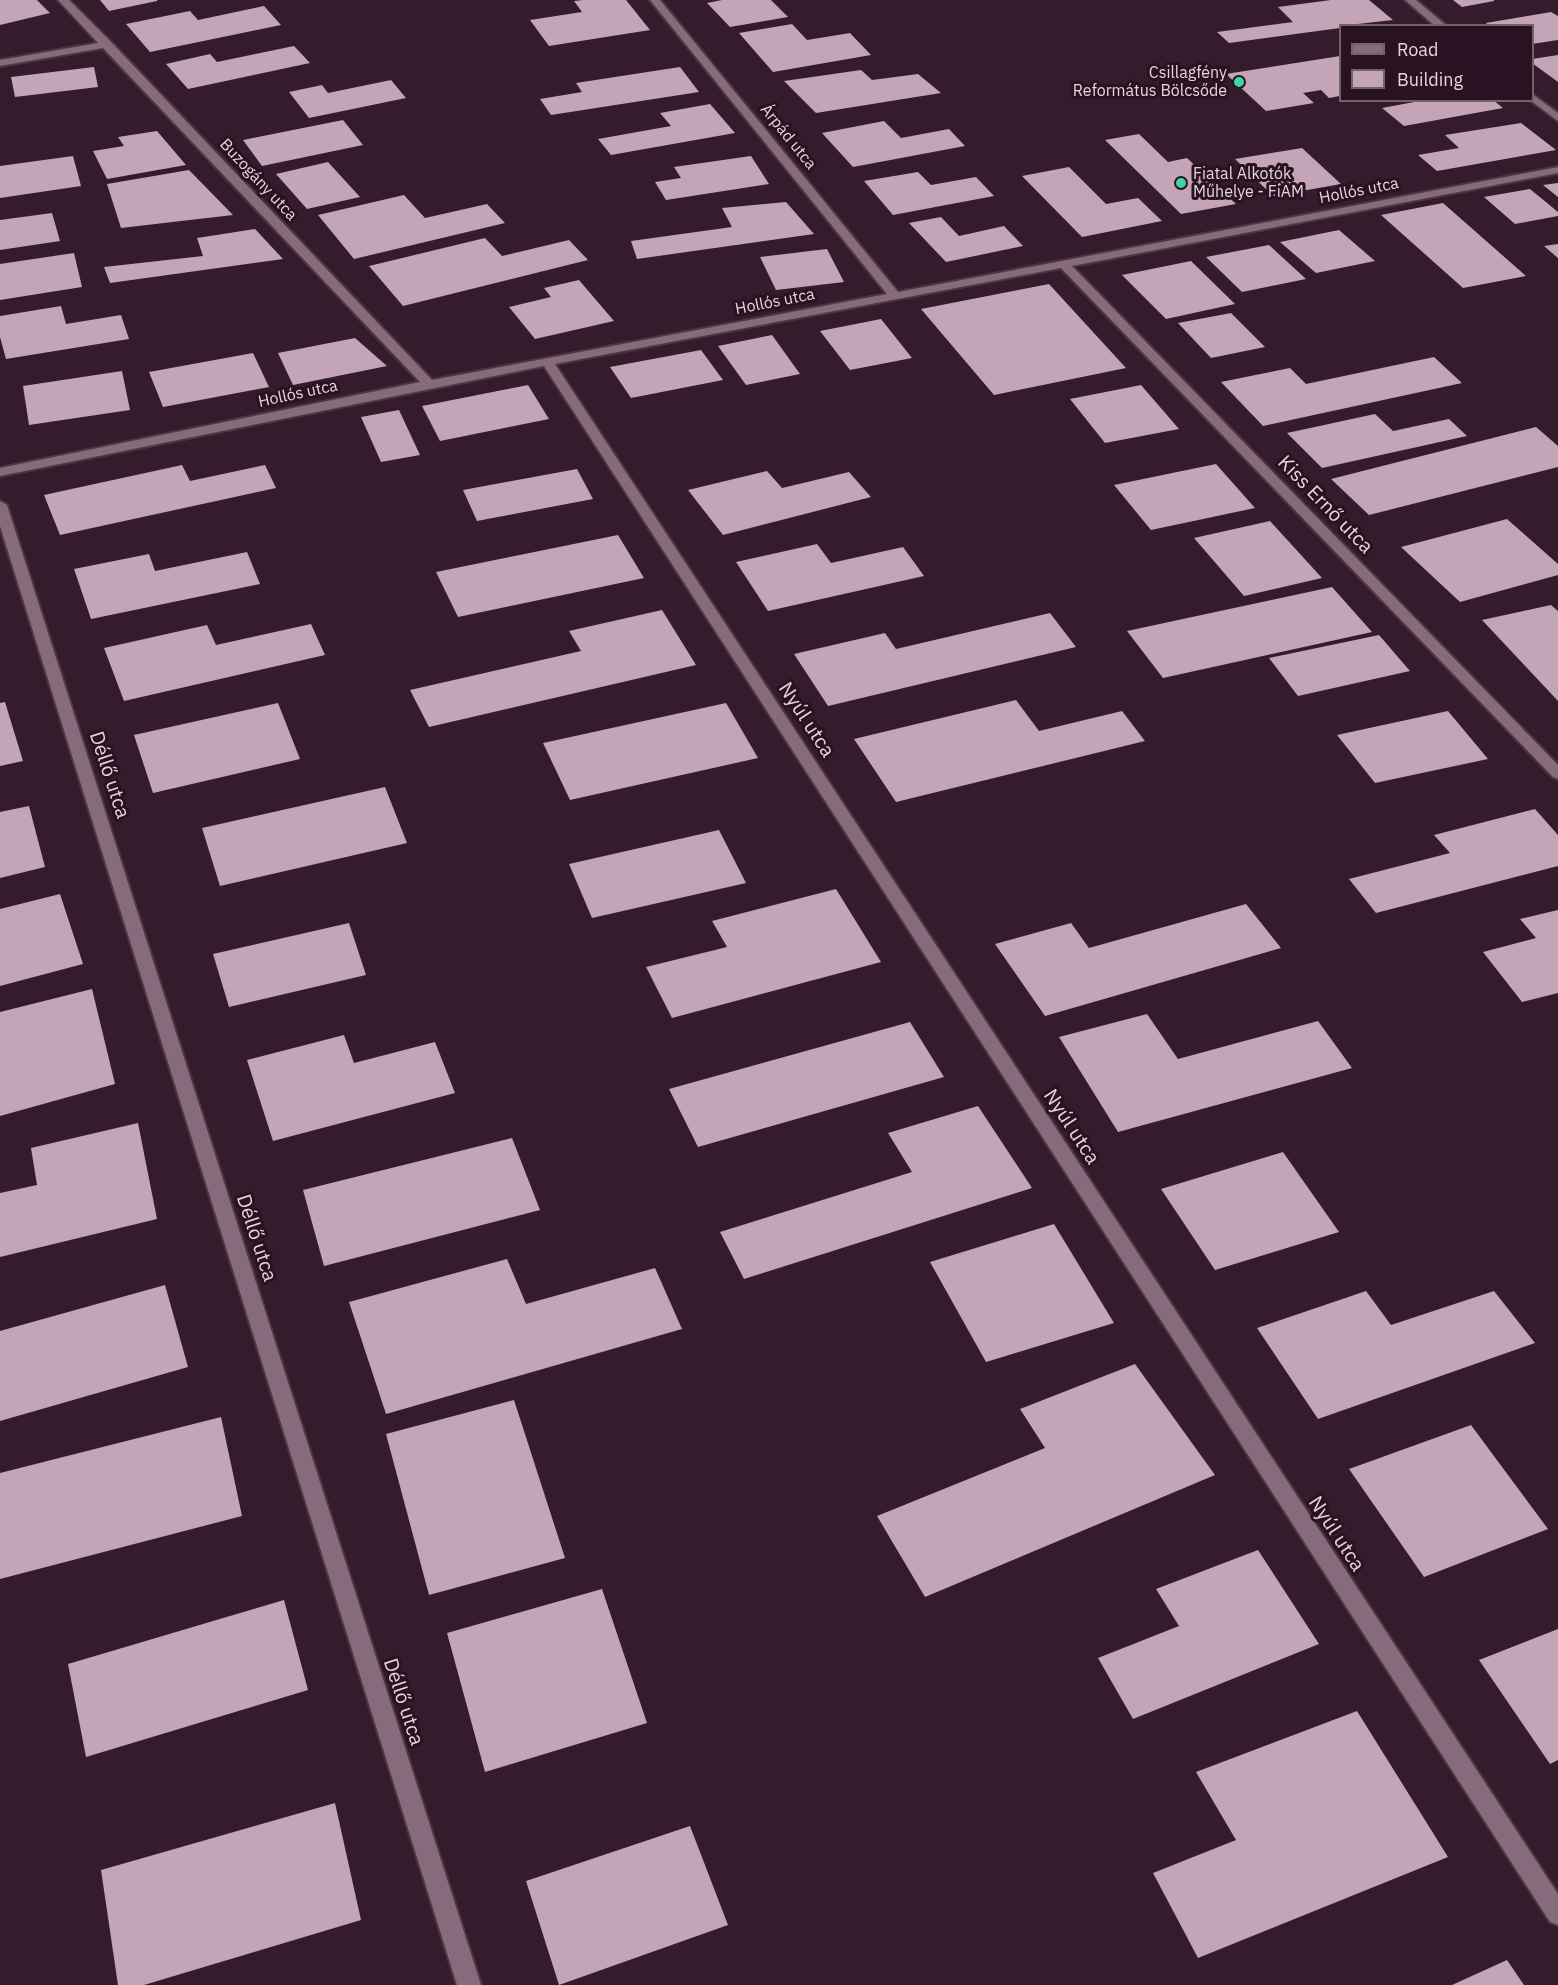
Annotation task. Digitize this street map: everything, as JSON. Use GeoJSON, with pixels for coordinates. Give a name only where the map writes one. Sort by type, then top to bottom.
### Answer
{"type":"FeatureCollection","features":[{"type":"Feature","properties":{"kind":"street","name":"Buzogány utca"},"geometry":{"type":"LineString","coordinates":[[63,0],[429,384]]}},
{"type":"Feature","properties":{"kind":"street","name":"Árpád utca"},"geometry":{"type":"LineString","coordinates":[[655,0],[895,296]]}},
{"type":"Feature","properties":{"kind":"street"},"geometry":{"type":"LineString","coordinates":[[1410,0],[1440,24]]}},
{"type":"Feature","properties":{"kind":"street"},"geometry":{"type":"LineString","coordinates":[[0,63],[106,44]]}},
{"type":"Feature","properties":{"kind":"street"},"geometry":{"type":"LineString","coordinates":[[1534,99],[1558,118]]}},
{"type":"Feature","properties":{"kind":"street","name":"Hollós utca"},"geometry":{"type":"LineString","coordinates":[[0,472],[429,384],[1558,170]]}},
{"type":"Feature","properties":{"kind":"street","name":"Kiss Ernő utca"},"geometry":{"type":"LineString","coordinates":[[1063,263],[1558,774]]}},
{"type":"Feature","properties":{"kind":"street","name":"Nyúl utca"},"geometry":{"type":"LineString","coordinates":[[548,363],[1558,1914]]}},
{"type":"Feature","properties":{"kind":"street","name":"Déllő utca"},"geometry":{"type":"LineString","coordinates":[[0,505],[469,1985]]}},
{"type":"Feature","properties":{"kind":"building"},"geometry":{"type":"Polygon","coordinates":[[[0,0],[37,0],[50,13],[0,25],[0,0]]]}},
{"type":"Feature","properties":{"kind":"building"},"geometry":{"type":"Polygon","coordinates":[[[100,0],[157,0],[157,1],[109,11],[100,0]]]}},
{"type":"Feature","properties":{"kind":"building"},"geometry":{"type":"Polygon","coordinates":[[[626,0],[650,30],[549,46],[530,20],[582,12],[574,1],[626,0]]]}},
{"type":"Feature","properties":{"kind":"building"},"geometry":{"type":"Polygon","coordinates":[[[722,0],[771,0],[788,17],[730,27],[707,3],[722,0]]]}},
{"type":"Feature","properties":{"kind":"building"},"geometry":{"type":"Polygon","coordinates":[[[1331,0],[1369,0],[1393,20],[1339,24],[1339,28],[1229,43],[1217,32],[1293,22],[1278,7],[1331,0]]]}},
{"type":"Feature","properties":{"kind":"building"},"geometry":{"type":"Polygon","coordinates":[[[1453,0],[1494,0],[1494,1],[1462,7],[1453,0]]]}},
{"type":"Feature","properties":{"kind":"building"},"geometry":{"type":"Polygon","coordinates":[[[264,6],[281,25],[150,52],[126,24],[190,11],[198,20],[264,6]]]}},
{"type":"Feature","properties":{"kind":"building"},"geometry":{"type":"Polygon","coordinates":[[[1551,12],[1558,16],[1558,40],[1534,44],[1534,24],[1486,23],[1551,12]]]}},
{"type":"Feature","properties":{"kind":"building"},"geometry":{"type":"Polygon","coordinates":[[[792,24],[807,40],[850,33],[871,55],[773,72],[739,33],[792,24]]]}},
{"type":"Feature","properties":{"kind":"building"},"geometry":{"type":"Polygon","coordinates":[[[294,46],[310,63],[188,89],[166,64],[210,54],[217,62],[294,46]]]}},
{"type":"Feature","properties":{"kind":"building"},"geometry":{"type":"Polygon","coordinates":[[[1558,55],[1558,82],[1534,64],[1534,59],[1558,55]]]}},
{"type":"Feature","properties":{"kind":"building"},"geometry":{"type":"Polygon","coordinates":[[[1339,56],[1339,96],[1329,98],[1321,90],[1303,93],[1314,103],[1266,111],[1226,74],[1339,56]]]}},
{"type":"Feature","properties":{"kind":"building"},"geometry":{"type":"Polygon","coordinates":[[[94,67],[98,87],[15,97],[11,77],[94,67]]]}},
{"type":"Feature","properties":{"kind":"building"},"geometry":{"type":"Polygon","coordinates":[[[680,67],[699,92],[551,115],[540,99],[582,92],[576,83],[680,67]]]}},
{"type":"Feature","properties":{"kind":"building"},"geometry":{"type":"Polygon","coordinates":[[[861,70],[872,80],[918,74],[941,93],[816,113],[784,81],[861,70]]]}},
{"type":"Feature","properties":{"kind":"building"},"geometry":{"type":"Polygon","coordinates":[[[391,80],[406,98],[309,118],[289,92],[322,85],[328,93],[391,80]]]}},
{"type":"Feature","properties":{"kind":"building"},"geometry":{"type":"Polygon","coordinates":[[[1414,102],[1496,102],[1503,108],[1404,126],[1382,108],[1414,102]]]}},
{"type":"Feature","properties":{"kind":"building"},"geometry":{"type":"Polygon","coordinates":[[[710,104],[735,133],[611,155],[598,139],[671,126],[660,113],[710,104]]]}},
{"type":"Feature","properties":{"kind":"building"},"geometry":{"type":"Polygon","coordinates":[[[343,120],[363,145],[262,166],[243,140],[343,120]]]}},
{"type":"Feature","properties":{"kind":"building"},"geometry":{"type":"Polygon","coordinates":[[[884,121],[901,138],[949,129],[965,146],[853,167],[822,133],[884,121]]]}},
{"type":"Feature","properties":{"kind":"building"},"geometry":{"type":"Polygon","coordinates":[[[1521,123],[1556,150],[1437,171],[1418,155],[1459,148],[1445,135],[1521,123]]]}},
{"type":"Feature","properties":{"kind":"building"},"geometry":{"type":"Polygon","coordinates":[[[157,131],[186,165],[107,179],[93,151],[124,146],[118,137],[157,131]]]}},
{"type":"Feature","properties":{"kind":"building","name":"Fiatal Alkotók Műhelye - FiAM"},"geometry":{"type":"Polygon","coordinates":[[[1139,134],[1168,162],[1187,158],[1236,204],[1181,214],[1105,140],[1139,134]]]}},
{"type":"Feature","properties":{"kind":"building"},"geometry":{"type":"Polygon","coordinates":[[[1302,148],[1341,184],[1273,196],[1235,159],[1302,148]]]}},
{"type":"Feature","properties":{"kind":"building"},"geometry":{"type":"Polygon","coordinates":[[[73,156],[81,186],[0,198],[0,166],[73,156]]]}},
{"type":"Feature","properties":{"kind":"building"},"geometry":{"type":"Polygon","coordinates":[[[751,156],[769,184],[666,200],[655,182],[681,178],[674,167],[751,156]]]}},
{"type":"Feature","properties":{"kind":"building"},"geometry":{"type":"Polygon","coordinates":[[[328,162],[360,197],[307,209],[276,174],[328,162]]]}},
{"type":"Feature","properties":{"kind":"building"},"geometry":{"type":"Polygon","coordinates":[[[1069,167],[1106,204],[1138,198],[1162,221],[1082,237],[1022,176],[1069,167]]]}},
{"type":"Feature","properties":{"kind":"building"},"geometry":{"type":"Polygon","coordinates":[[[189,170],[233,215],[121,228],[107,184],[189,170]]]}},
{"type":"Feature","properties":{"kind":"building"},"geometry":{"type":"Polygon","coordinates":[[[918,172],[931,185],[976,177],[994,196],[893,215],[864,181],[918,172]]]}},
{"type":"Feature","properties":{"kind":"building"},"geometry":{"type":"Polygon","coordinates":[[[1558,183],[1558,197],[1543,185],[1558,183]]]}},
{"type":"Feature","properties":{"kind":"building"},"geometry":{"type":"Polygon","coordinates":[[[1530,189],[1558,212],[1558,216],[1515,224],[1484,197],[1530,189]]]}},
{"type":"Feature","properties":{"kind":"building"},"geometry":{"type":"Polygon","coordinates":[[[404,195],[425,218],[487,204],[505,223],[354,259],[318,215],[404,195]]]}},
{"type":"Feature","properties":{"kind":"building"},"geometry":{"type":"Polygon","coordinates":[[[786,202],[814,234],[637,259],[631,241],[732,227],[722,208],[786,202]]]}},
{"type":"Feature","properties":{"kind":"building"},"geometry":{"type":"Polygon","coordinates":[[[1443,203],[1526,276],[1463,288],[1381,215],[1443,203]]]}},
{"type":"Feature","properties":{"kind":"building"},"geometry":{"type":"Polygon","coordinates":[[[52,213],[60,241],[0,250],[0,220],[52,213]]]}},
{"type":"Feature","properties":{"kind":"building"},"geometry":{"type":"Polygon","coordinates":[[[941,217],[959,236],[1004,226],[1023,246],[946,262],[909,223],[941,217]]]}},
{"type":"Feature","properties":{"kind":"building"},"geometry":{"type":"Polygon","coordinates":[[[255,229],[283,259],[110,283],[104,267],[203,256],[197,238],[255,229]]]}},
{"type":"Feature","properties":{"kind":"building"},"geometry":{"type":"Polygon","coordinates":[[[1339,230],[1375,261],[1316,273],[1280,242],[1339,230]]]}},
{"type":"Feature","properties":{"kind":"building"},"geometry":{"type":"Polygon","coordinates":[[[485,238],[502,256],[569,240],[588,260],[403,306],[369,266],[485,238]]]}},
{"type":"Feature","properties":{"kind":"building"},"geometry":{"type":"Polygon","coordinates":[[[1558,244],[1558,258],[1544,246],[1558,244]]]}},
{"type":"Feature","properties":{"kind":"building"},"geometry":{"type":"Polygon","coordinates":[[[1269,245],[1306,279],[1242,292],[1206,257],[1269,245]]]}},
{"type":"Feature","properties":{"kind":"building"},"geometry":{"type":"Polygon","coordinates":[[[827,249],[844,282],[776,290],[760,257],[827,249]]]}},
{"type":"Feature","properties":{"kind":"building"},"geometry":{"type":"Polygon","coordinates":[[[74,253],[82,287],[0,300],[0,264],[74,253]]]}},
{"type":"Feature","properties":{"kind":"building"},"geometry":{"type":"Polygon","coordinates":[[[1191,261],[1235,304],[1166,319],[1122,275],[1191,261]]]}},
{"type":"Feature","properties":{"kind":"building"},"geometry":{"type":"Polygon","coordinates":[[[579,280],[614,321],[535,339],[509,307],[551,297],[544,288],[579,280]]]}},
{"type":"Feature","properties":{"kind":"building"},"geometry":{"type":"Polygon","coordinates":[[[1049,284],[1126,368],[994,395],[921,309],[1049,284]]]}},
{"type":"Feature","properties":{"kind":"building"},"geometry":{"type":"Polygon","coordinates":[[[61,306],[66,324],[121,315],[129,339],[6,359],[0,337],[0,316],[61,306]]]}},
{"type":"Feature","properties":{"kind":"building"},"geometry":{"type":"Polygon","coordinates":[[[1231,313],[1265,347],[1211,358],[1178,323],[1231,313]]]}},
{"type":"Feature","properties":{"kind":"building"},"geometry":{"type":"Polygon","coordinates":[[[881,319],[912,358],[850,370],[820,331],[881,319]]]}},
{"type":"Feature","properties":{"kind":"building"},"geometry":{"type":"Polygon","coordinates":[[[772,335],[800,374],[746,385],[718,346],[772,335]]]}},
{"type":"Feature","properties":{"kind":"building"},"geometry":{"type":"Polygon","coordinates":[[[355,338],[387,366],[293,385],[278,353],[355,338]]]}},
{"type":"Feature","properties":{"kind":"building"},"geometry":{"type":"Polygon","coordinates":[[[701,350],[723,380],[631,398],[610,367],[701,350]]]}},
{"type":"Feature","properties":{"kind":"building"},"geometry":{"type":"Polygon","coordinates":[[[253,353],[269,387],[163,407],[149,372],[253,353]]]}},
{"type":"Feature","properties":{"kind":"building"},"geometry":{"type":"Polygon","coordinates":[[[1434,357],[1462,383],[1263,426],[1221,382],[1290,368],[1306,384],[1434,357]]]}},
{"type":"Feature","properties":{"kind":"building"},"geometry":{"type":"Polygon","coordinates":[[[122,371],[130,410],[29,425],[23,386],[122,371]]]}},
{"type":"Feature","properties":{"kind":"building"},"geometry":{"type":"Polygon","coordinates":[[[528,385],[549,419],[440,441],[422,406],[528,385]]]}},
{"type":"Feature","properties":{"kind":"building"},"geometry":{"type":"Polygon","coordinates":[[[1141,385],[1179,429],[1105,443],[1070,399],[1141,385]]]}},
{"type":"Feature","properties":{"kind":"building"},"geometry":{"type":"Polygon","coordinates":[[[399,410],[420,455],[381,462],[361,417],[399,410]]]}},
{"type":"Feature","properties":{"kind":"building"},"geometry":{"type":"Polygon","coordinates":[[[1375,414],[1393,431],[1449,419],[1467,436],[1322,468],[1287,433],[1375,414]]]}},
{"type":"Feature","properties":{"kind":"building"},"geometry":{"type":"Polygon","coordinates":[[[1536,427],[1558,446],[1558,467],[1369,515],[1331,479],[1536,427]]]}},
{"type":"Feature","properties":{"kind":"building"},"geometry":{"type":"Polygon","coordinates":[[[1216,464],[1255,508],[1151,530],[1114,485],[1216,464]]]}},
{"type":"Feature","properties":{"kind":"building"},"geometry":{"type":"Polygon","coordinates":[[[182,465],[190,481],[265,465],[276,488],[60,535],[44,495],[182,465]]]}},
{"type":"Feature","properties":{"kind":"building"},"geometry":{"type":"Polygon","coordinates":[[[577,469],[593,499],[477,521],[463,490],[577,469]]]}},
{"type":"Feature","properties":{"kind":"building"},"geometry":{"type":"Polygon","coordinates":[[[767,471],[782,488],[849,472],[871,497],[723,535],[688,490],[767,471]]]}},
{"type":"Feature","properties":{"kind":"building"},"geometry":{"type":"Polygon","coordinates":[[[1507,519],[1558,564],[1558,575],[1460,602],[1401,547],[1507,519]]]}},
{"type":"Feature","properties":{"kind":"building"},"geometry":{"type":"Polygon","coordinates":[[[1270,521],[1322,578],[1244,596],[1194,538],[1270,521]]]}},
{"type":"Feature","properties":{"kind":"building"},"geometry":{"type":"Polygon","coordinates":[[[618,535],[644,578],[458,617],[436,572],[618,535]]]}},
{"type":"Feature","properties":{"kind":"building"},"geometry":{"type":"Polygon","coordinates":[[[817,544],[831,563],[903,547],[924,576],[768,611],[736,562],[817,544]]]}},
{"type":"Feature","properties":{"kind":"building"},"geometry":{"type":"Polygon","coordinates":[[[247,552],[260,584],[91,619],[74,569],[149,554],[155,571],[247,552]]]}},
{"type":"Feature","properties":{"kind":"building"},"geometry":{"type":"Polygon","coordinates":[[[1332,587],[1372,632],[1163,678],[1127,631],[1332,587]]]}},
{"type":"Feature","properties":{"kind":"building"},"geometry":{"type":"Polygon","coordinates":[[[1551,605],[1558,611],[1558,701],[1482,620],[1551,605]]]}},
{"type":"Feature","properties":{"kind":"building"},"geometry":{"type":"Polygon","coordinates":[[[662,610],[696,665],[429,727],[410,690],[581,651],[569,631],[662,610]]]}},
{"type":"Feature","properties":{"kind":"building"},"geometry":{"type":"Polygon","coordinates":[[[1050,613],[1076,647],[828,706],[794,654],[885,633],[896,649],[1050,613]]]}},
{"type":"Feature","properties":{"kind":"building"},"geometry":{"type":"Polygon","coordinates":[[[311,624],[325,655],[124,701],[104,648],[207,625],[216,645],[311,624]]]}},
{"type":"Feature","properties":{"kind":"building"},"geometry":{"type":"Polygon","coordinates":[[[1379,635],[1410,671],[1298,696],[1269,658],[1379,635]]]}},
{"type":"Feature","properties":{"kind":"building"},"geometry":{"type":"Polygon","coordinates":[[[1016,700],[1039,731],[1122,711],[1145,741],[896,802],[854,739],[1016,700]]]}},
{"type":"Feature","properties":{"kind":"building"},"geometry":{"type":"Polygon","coordinates":[[[5,702],[23,761],[0,766],[0,703],[5,702]]]}},
{"type":"Feature","properties":{"kind":"building"},"geometry":{"type":"Polygon","coordinates":[[[278,703],[300,759],[153,793],[134,735],[278,703]]]}},
{"type":"Feature","properties":{"kind":"building"},"geometry":{"type":"Polygon","coordinates":[[[726,703],[758,758],[570,800],[543,743],[726,703]]]}},
{"type":"Feature","properties":{"kind":"building"},"geometry":{"type":"Polygon","coordinates":[[[1448,711],[1488,759],[1375,783],[1337,735],[1448,711]]]}},
{"type":"Feature","properties":{"kind":"building"},"geometry":{"type":"Polygon","coordinates":[[[385,787],[407,843],[220,886],[202,828],[385,787]]]}},
{"type":"Feature","properties":{"kind":"building"},"geometry":{"type":"Polygon","coordinates":[[[29,806],[45,867],[0,878],[0,812],[29,806]]]}},
{"type":"Feature","properties":{"kind":"building"},"geometry":{"type":"Polygon","coordinates":[[[1535,809],[1558,835],[1558,866],[1376,913],[1349,879],[1450,853],[1434,835],[1535,809]]]}},
{"type":"Feature","properties":{"kind":"building"},"geometry":{"type":"Polygon","coordinates":[[[719,830],[746,883],[592,918],[569,864],[719,830]]]}},
{"type":"Feature","properties":{"kind":"building"},"geometry":{"type":"Polygon","coordinates":[[[836,889],[881,962],[672,1018],[646,967],[727,947],[712,921],[836,889]]]}},
{"type":"Feature","properties":{"kind":"building"},"geometry":{"type":"Polygon","coordinates":[[[60,894],[83,964],[0,986],[0,909],[60,894]]]}},
{"type":"Feature","properties":{"kind":"building"},"geometry":{"type":"Polygon","coordinates":[[[1246,904],[1281,948],[1045,1016],[995,944],[1071,923],[1089,948],[1246,904]]]}},
{"type":"Feature","properties":{"kind":"building"},"geometry":{"type":"Polygon","coordinates":[[[1558,910],[1558,993],[1522,1002],[1483,952],[1536,938],[1520,919],[1558,910]]]}},
{"type":"Feature","properties":{"kind":"building"},"geometry":{"type":"Polygon","coordinates":[[[349,923],[366,975],[229,1007],[213,954],[349,923]]]}},
{"type":"Feature","properties":{"kind":"building"},"geometry":{"type":"Polygon","coordinates":[[[92,989],[115,1084],[0,1116],[0,1012],[92,989]]]}},
{"type":"Feature","properties":{"kind":"building"},"geometry":{"type":"Polygon","coordinates":[[[1147,1014],[1178,1059],[1318,1021],[1352,1068],[1118,1132],[1059,1037],[1147,1014]]]}},
{"type":"Feature","properties":{"kind":"building"},"geometry":{"type":"Polygon","coordinates":[[[910,1022],[944,1077],[698,1147],[669,1089],[910,1022]]]}},
{"type":"Feature","properties":{"kind":"building"},"geometry":{"type":"Polygon","coordinates":[[[344,1035],[354,1063],[435,1042],[455,1093],[273,1141],[247,1060],[344,1035]]]}},
{"type":"Feature","properties":{"kind":"building"},"geometry":{"type":"Polygon","coordinates":[[[978,1106],[1032,1188],[744,1279],[720,1232],[912,1172],[888,1133],[978,1106]]]}},
{"type":"Feature","properties":{"kind":"building"},"geometry":{"type":"Polygon","coordinates":[[[138,1123],[157,1219],[0,1257],[0,1193],[37,1185],[31,1148],[138,1123]]]}},
{"type":"Feature","properties":{"kind":"building"},"geometry":{"type":"Polygon","coordinates":[[[512,1138],[540,1210],[324,1266],[303,1190],[512,1138]]]}},
{"type":"Feature","properties":{"kind":"building"},"geometry":{"type":"Polygon","coordinates":[[[1283,1152],[1339,1232],[1215,1270],[1161,1189],[1283,1152]]]}},
{"type":"Feature","properties":{"kind":"building"},"geometry":{"type":"Polygon","coordinates":[[[1054,1224],[1114,1323],[986,1362],[930,1262],[1054,1224]]]}},
{"type":"Feature","properties":{"kind":"building"},"geometry":{"type":"Polygon","coordinates":[[[507,1259],[526,1304],[655,1268],[682,1329],[386,1414],[349,1302],[507,1259]]]}},
{"type":"Feature","properties":{"kind":"building"},"geometry":{"type":"Polygon","coordinates":[[[165,1285],[188,1367],[0,1421],[0,1331],[165,1285]]]}},
{"type":"Feature","properties":{"kind":"building"},"geometry":{"type":"Polygon","coordinates":[[[1366,1291],[1391,1325],[1494,1291],[1535,1343],[1318,1419],[1257,1328],[1366,1291]]]}},
{"type":"Feature","properties":{"kind":"building"},"geometry":{"type":"Polygon","coordinates":[[[1135,1364],[1215,1475],[925,1597],[877,1516],[1045,1448],[1020,1409],[1135,1364]]]}},
{"type":"Feature","properties":{"kind":"building"},"geometry":{"type":"Polygon","coordinates":[[[514,1400],[565,1558],[429,1595],[386,1434],[514,1400]]]}},
{"type":"Feature","properties":{"kind":"building"},"geometry":{"type":"Polygon","coordinates":[[[221,1417],[242,1516],[0,1579],[0,1473],[221,1417]]]}},
{"type":"Feature","properties":{"kind":"building"},"geometry":{"type":"Polygon","coordinates":[[[1471,1425],[1548,1529],[1424,1577],[1349,1469],[1471,1425]]]}},
{"type":"Feature","properties":{"kind":"building"},"geometry":{"type":"Polygon","coordinates":[[[1258,1550],[1319,1644],[1133,1719],[1098,1658],[1179,1626],[1156,1589],[1258,1550]]]}},
{"type":"Feature","properties":{"kind":"building"},"geometry":{"type":"Polygon","coordinates":[[[602,1589],[647,1723],[485,1772],[447,1633],[602,1589]]]}},
{"type":"Feature","properties":{"kind":"building"},"geometry":{"type":"Polygon","coordinates":[[[284,1600],[308,1690],[86,1757],[68,1664],[284,1600]]]}},
{"type":"Feature","properties":{"kind":"building"},"geometry":{"type":"Polygon","coordinates":[[[1558,1629],[1558,1760],[1550,1764],[1479,1660],[1558,1629]]]}},
{"type":"Feature","properties":{"kind":"building"},"geometry":{"type":"Polygon","coordinates":[[[1357,1711],[1448,1857],[1198,1958],[1153,1873],[1236,1840],[1196,1772],[1357,1711]]]}},
{"type":"Feature","properties":{"kind":"building"},"geometry":{"type":"Polygon","coordinates":[[[335,1803],[361,1920],[144,1985],[118,1985],[101,1870],[335,1803]]]}},
{"type":"Feature","properties":{"kind":"building"},"geometry":{"type":"Polygon","coordinates":[[[690,1826],[728,1925],[559,1985],[526,1881],[690,1826]]]}},
{"type":"Feature","properties":{"kind":"building"},"geometry":{"type":"Polygon","coordinates":[[[1507,1960],[1524,1985],[1452,1985],[1507,1960]]]}},
{"type":"Feature","properties":{"kind":"place","name":"Csillagfény Református Bölcsőde"},"geometry":{"type":"Point","coordinates":[1239,82]}},
{"type":"Feature","properties":{"kind":"place","name":"Fiatal Alkotók Műhelye - FiAM"},"geometry":{"type":"Point","coordinates":[1181,183]}}]}
